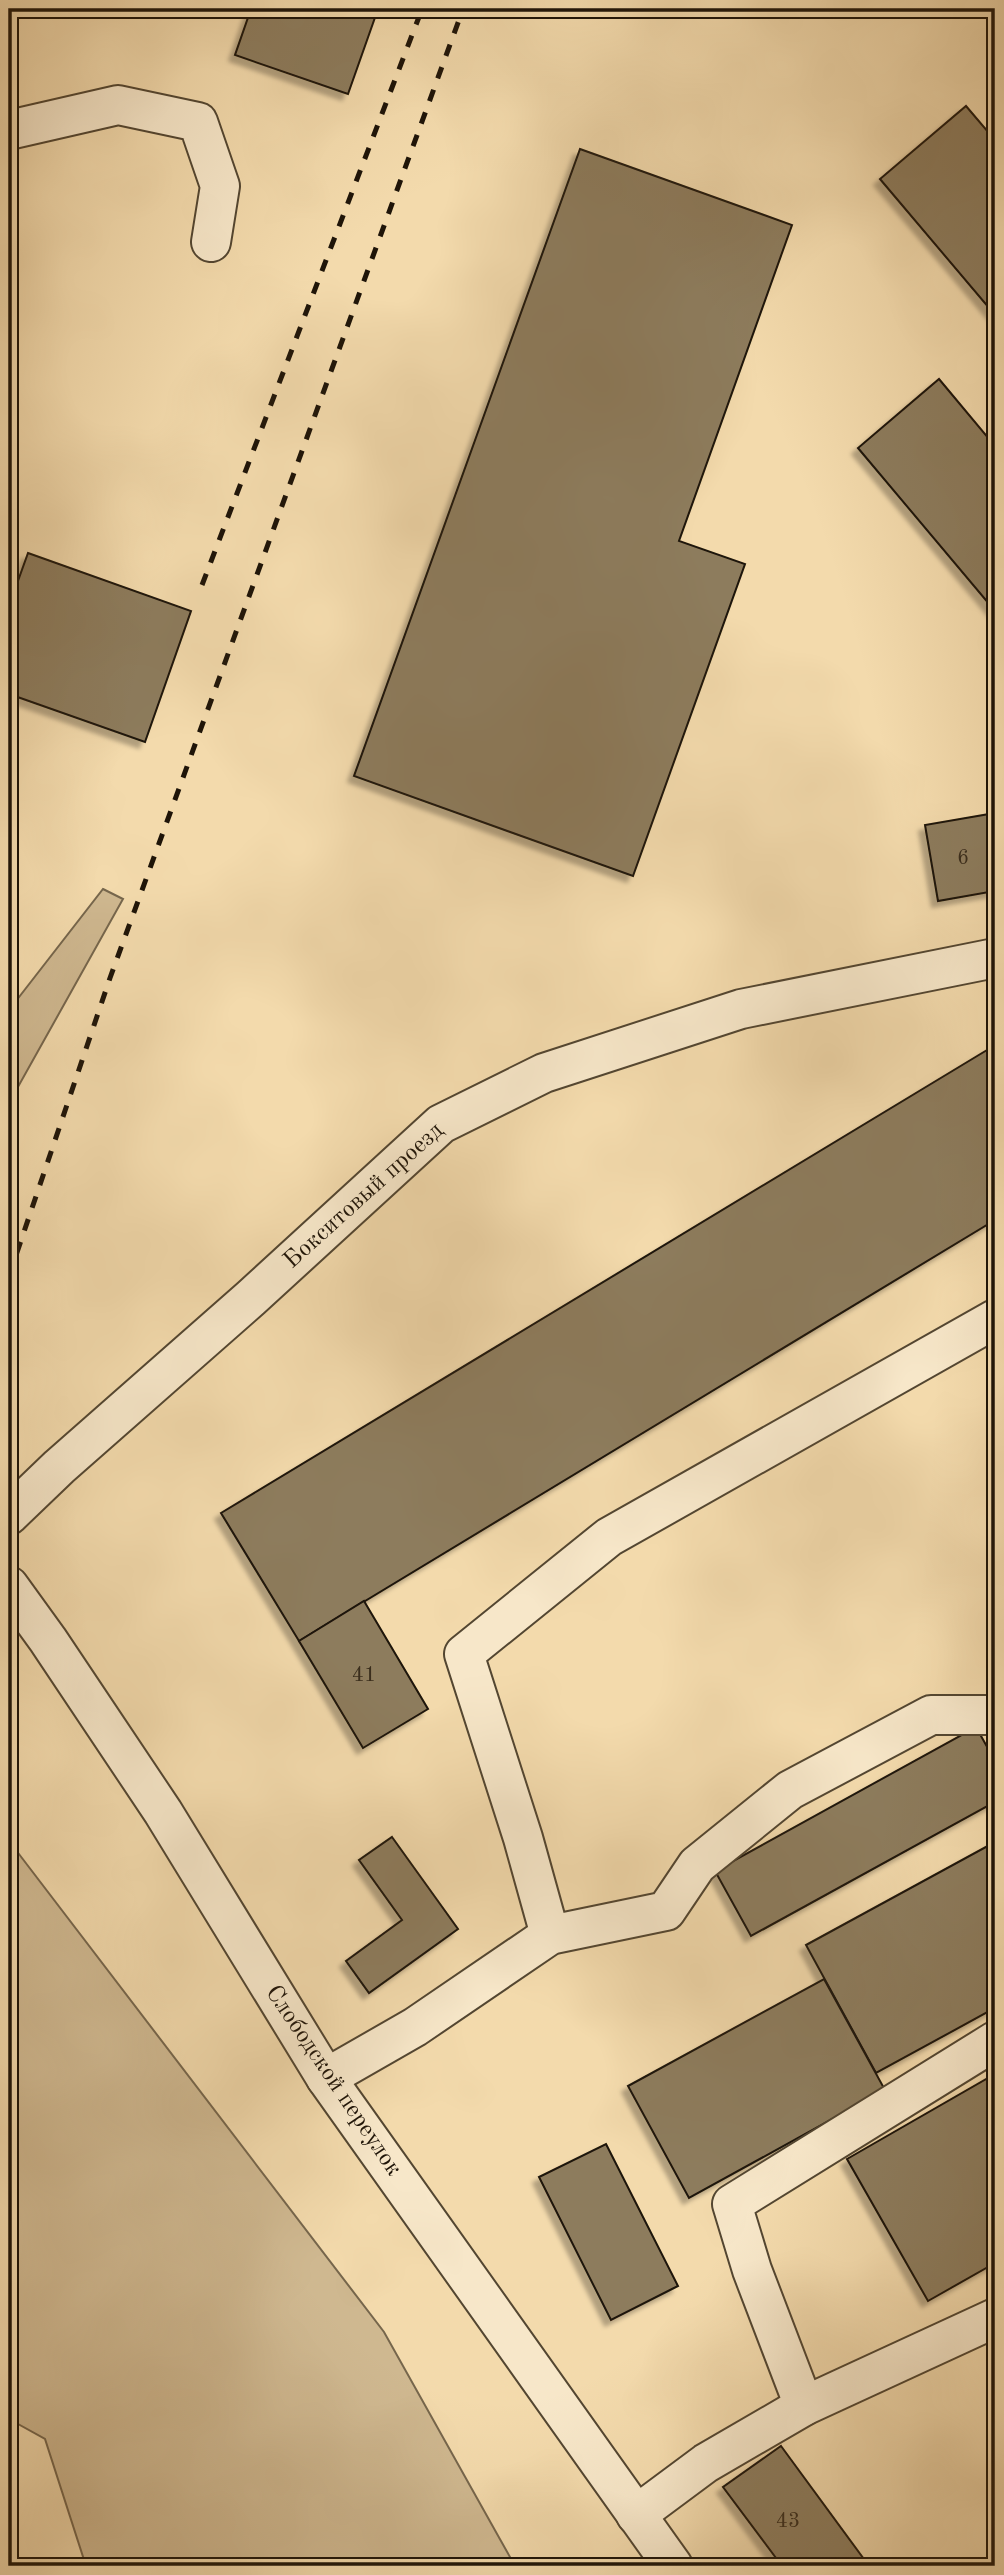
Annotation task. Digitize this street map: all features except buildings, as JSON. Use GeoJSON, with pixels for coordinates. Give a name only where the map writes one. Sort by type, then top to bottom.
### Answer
{"type":"FeatureCollection","features":[{"type":"Feature","properties":{"kind":"street"},"geometry":{"type":"LineString","coordinates":[[9,130],[118,105],[198,121],[220,186],[211,242]]}},
{"type":"Feature","properties":{"kind":"street","name":"Бокситовый проезд"},"geometry":{"type":"LineString","coordinates":[[9,1515],[441,1124],[544,1073],[741,1009],[995,958]]}},
{"type":"Feature","properties":{"kind":"street"},"geometry":{"type":"LineString","coordinates":[[550,1935],[523,1838],[464,1654],[609,1538],[995,1319]]}},
{"type":"Feature","properties":{"kind":"street","name":"Слободской переулок"},"geometry":{"type":"LineString","coordinates":[[9,1586],[163,1812],[326,2078],[673,2566]]}},
{"type":"Feature","properties":{"kind":"street"},"geometry":{"type":"LineString","coordinates":[[326,2078],[415,2027],[550,1935],[666,1911],[697,1865],[790,1790],[931,1714],[995,1715]]}},
{"type":"Feature","properties":{"kind":"street"},"geometry":{"type":"LineString","coordinates":[[804,2406],[752,2270],[732,2204],[995,2042]]}},
{"type":"Feature","properties":{"kind":"street"},"geometry":{"type":"LineString","coordinates":[[636,2515],[706,2463],[804,2406],[995,2319]]}},
{"type":"Feature","properties":{"kind":"shaded area"},"geometry":{"type":"Polygon","coordinates":[[[103,889],[123,899],[9,1103],[9,1010],[103,889]]]}},
{"type":"Feature","properties":{"kind":"shaded area"},"geometry":{"type":"Polygon","coordinates":[[[9,1841],[384,2332],[515,2566],[86,2566],[45,2439],[9,2419],[9,1841]]]}},
{"type":"Feature","properties":{"kind":"shaded area"},"geometry":{"type":"Polygon","coordinates":[[[9,2530],[20,2566],[9,2566],[9,2530]]]}},
{"type":"Feature","properties":{"kind":"railway"},"geometry":{"type":"LineString","coordinates":[[202,585],[422,9]]}},
{"type":"Feature","properties":{"kind":"railway"},"geometry":{"type":"LineString","coordinates":[[9,1276],[110,978],[463,9]]}}]}
